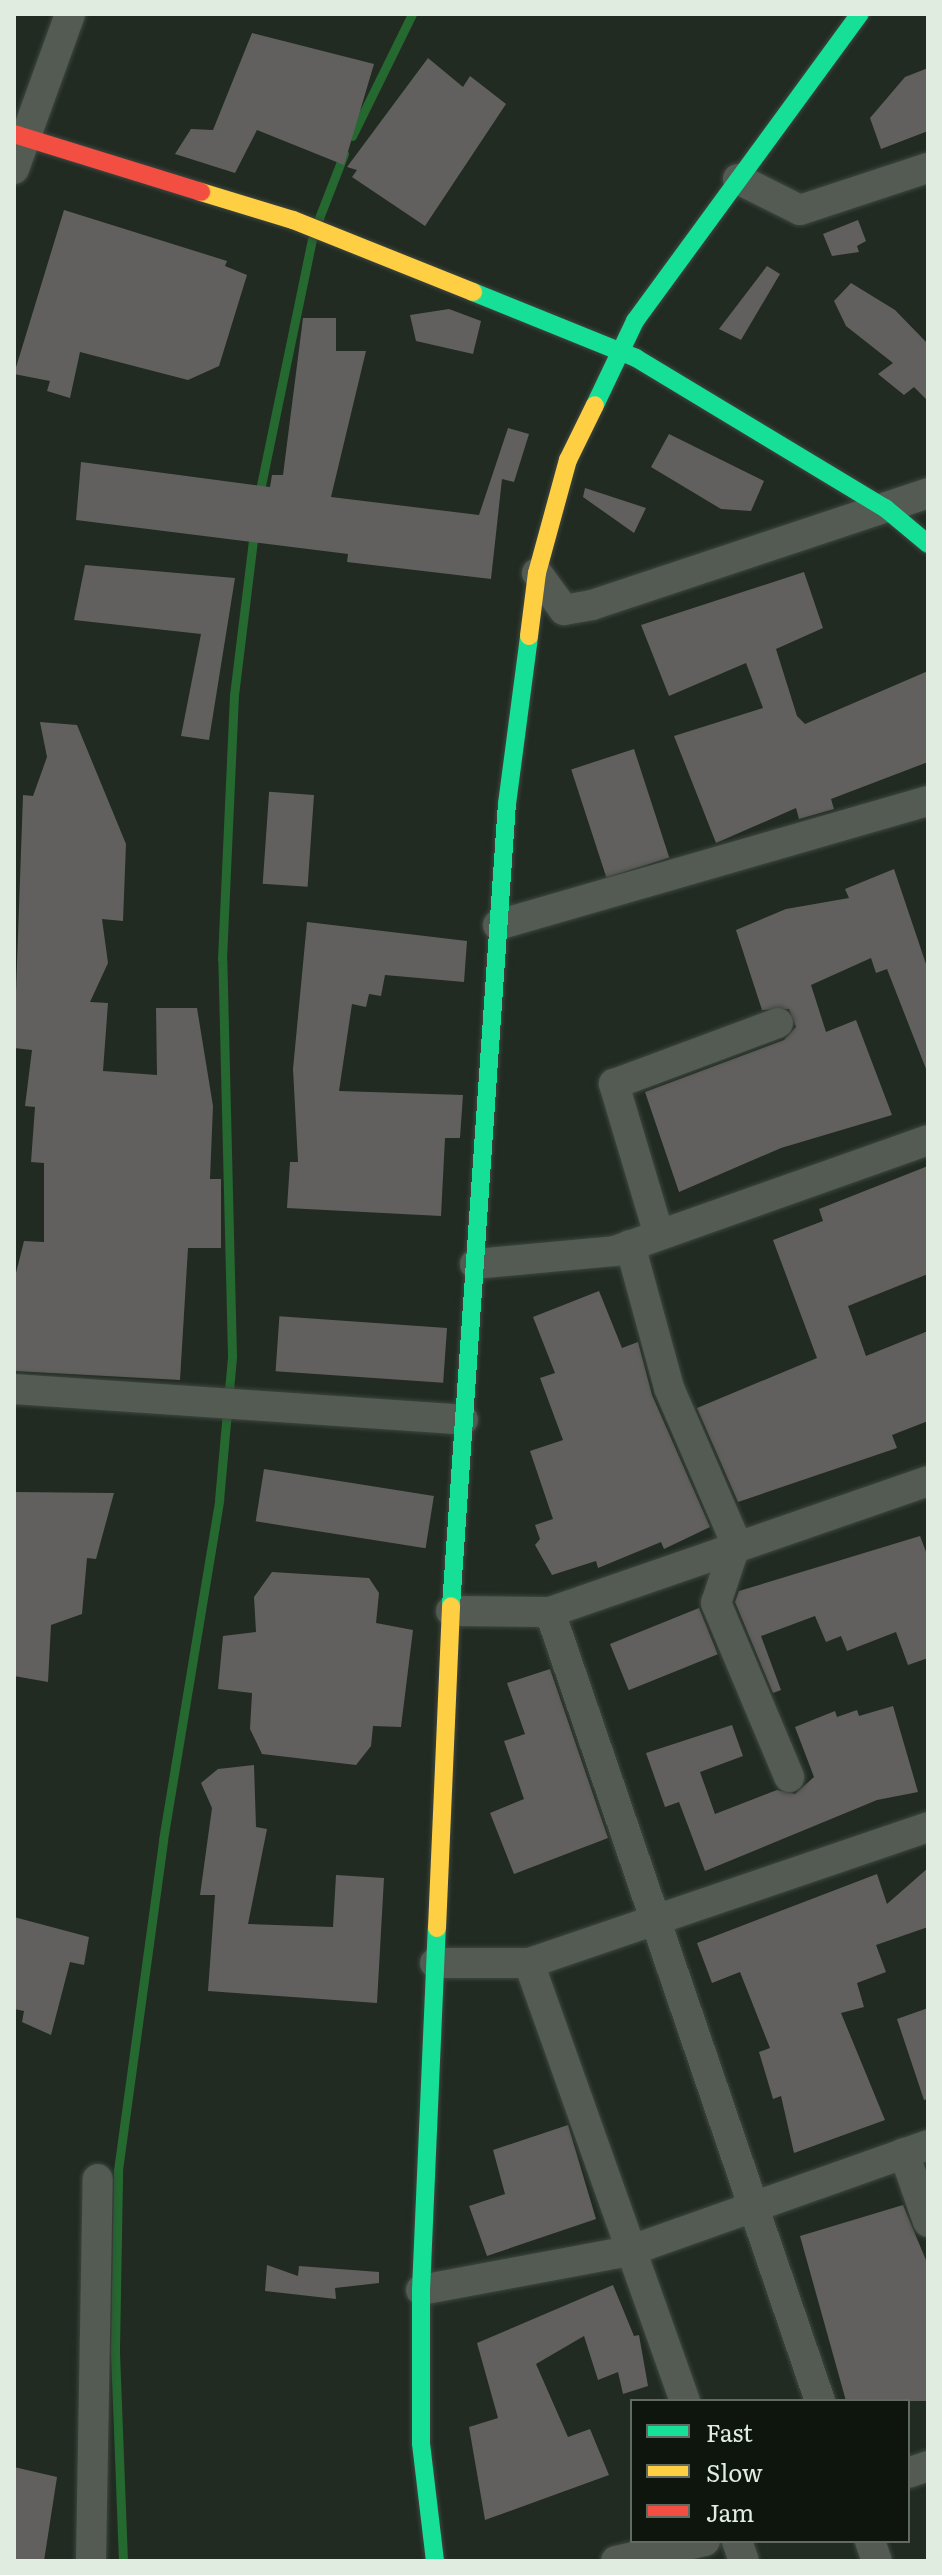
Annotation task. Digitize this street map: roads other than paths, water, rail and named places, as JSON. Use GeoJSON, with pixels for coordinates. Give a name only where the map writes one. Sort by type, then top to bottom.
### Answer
{"type":"FeatureCollection","features":[{"type":"Feature","properties":{"kind":"street"},"geometry":{"type":"LineString","coordinates":[[14,169],[19,135],[70,14]]}},
{"type":"Feature","properties":{"kind":"street"},"geometry":{"type":"LineString","coordinates":[[435,2561],[421,2443],[421,2290],[451,1611],[507,804],[537,573],[568,460],[618,352],[738,179],[860,14]]}},
{"type":"Feature","properties":{"kind":"street"},"geometry":{"type":"LineString","coordinates":[[19,135],[293,220],[618,352],[885,508],[928,544]]}},
{"type":"Feature","properties":{"kind":"street"},"geometry":{"type":"LineString","coordinates":[[738,179],[800,210],[928,168]]}},
{"type":"Feature","properties":{"kind":"street"},"geometry":{"type":"LineString","coordinates":[[537,573],[564,610],[592,605],[928,493]]}},
{"type":"Feature","properties":{"kind":"street"},"geometry":{"type":"LineString","coordinates":[[498,925],[928,801]]}},
{"type":"Feature","properties":{"kind":"street"},"geometry":{"type":"LineString","coordinates":[[659,1235],[614,1084],[778,1023]]}},
{"type":"Feature","properties":{"kind":"street"},"geometry":{"type":"LineString","coordinates":[[475,1264],[630,1245],[928,1140]]}},
{"type":"Feature","properties":{"kind":"street"},"geometry":{"type":"LineString","coordinates":[[630,1245],[669,1388],[736,1543],[716,1603],[789,1777]]}},
{"type":"Feature","properties":{"kind":"street"},"geometry":{"type":"LineString","coordinates":[[14,1389],[196,1399],[463,1420]]}},
{"type":"Feature","properties":{"kind":"street"},"geometry":{"type":"LineString","coordinates":[[451,1611],[550,1612],[736,1543],[928,1481]]}},
{"type":"Feature","properties":{"kind":"street"},"geometry":{"type":"LineString","coordinates":[[550,1612],[819,2399]]}},
{"type":"Feature","properties":{"kind":"street"},"geometry":{"type":"LineString","coordinates":[[435,1963],[529,1963],[928,1827]]}},
{"type":"Feature","properties":{"kind":"street"},"geometry":{"type":"LineString","coordinates":[[529,1963],[629,2251],[684,2399]]}},
{"type":"Feature","properties":{"kind":"street"},"geometry":{"type":"LineString","coordinates":[[421,2290],[629,2251],[916,2149],[928,2222]]}},
{"type":"Feature","properties":{"kind":"street"},"geometry":{"type":"LineString","coordinates":[[91,2561],[98,2179]]}},
{"type":"Feature","properties":{"kind":"street"},"geometry":{"type":"LineString","coordinates":[[616,2561],[696,2543]]}},
{"type":"Feature","properties":{"kind":"waterway"},"geometry":{"type":"LineString","coordinates":[[352,136],[412,14]]}},
{"type":"Feature","properties":{"kind":"waterway"},"geometry":{"type":"LineString","coordinates":[[319,218],[344,154]]}},
{"type":"Feature","properties":{"kind":"waterway"},"geometry":{"type":"LineString","coordinates":[[259,495],[312,239]]}},
{"type":"Feature","properties":{"kind":"waterway"},"geometry":{"type":"LineString","coordinates":[[123,2561],[115,2350],[118,2170],[163,1840],[219,1500],[232,1356],[222,959],[234,695],[254,533]]}}]}
